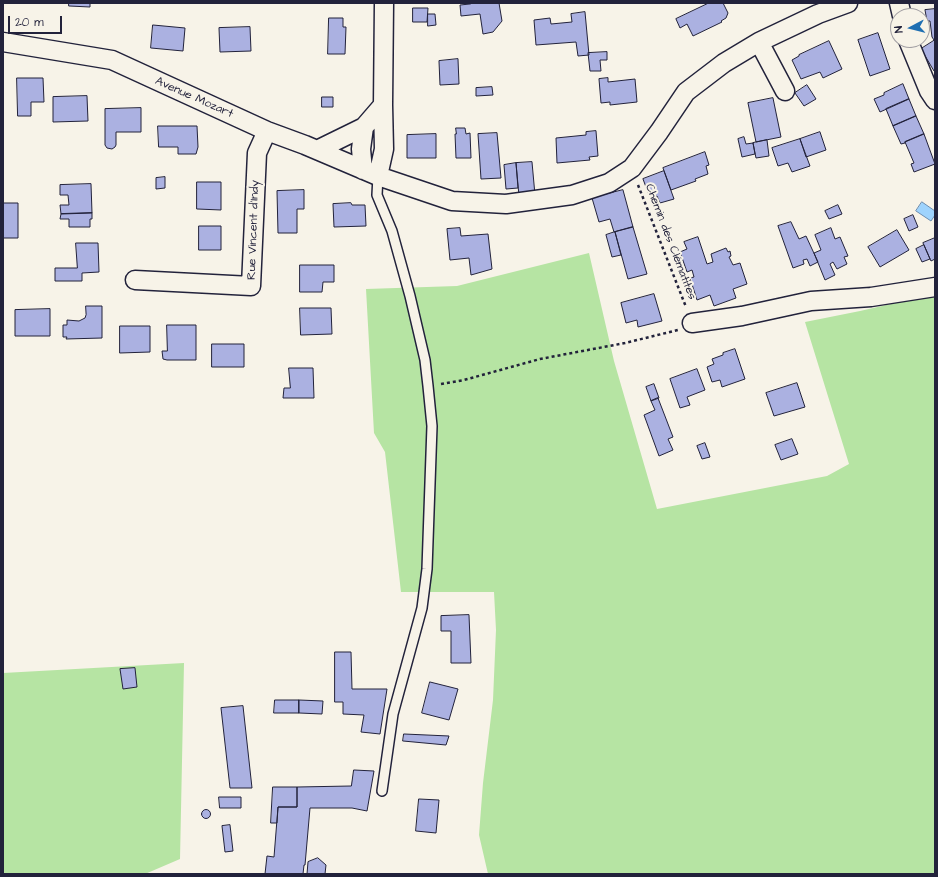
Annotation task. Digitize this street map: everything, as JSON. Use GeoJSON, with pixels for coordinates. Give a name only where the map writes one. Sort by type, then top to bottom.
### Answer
{"type":"FeatureCollection","features":[{"type":"Feature","properties":{"kind":"street"},"geometry":{"type":"LineString","coordinates":[[371,173],[384,149],[384,3]]}},
{"type":"Feature","properties":{"kind":"street"},"geometry":{"type":"LineString","coordinates":[[632,168],[686,92],[724,63],[759,42],[818,14],[848,3]]}},
{"type":"Feature","properties":{"kind":"street","name":"Avenue Mozart"},"geometry":{"type":"LineString","coordinates":[[3,42],[112,60],[267,131],[318,150],[371,173],[452,201],[506,204],[572,195],[608,183],[632,168]]}},
{"type":"Feature","properties":{"kind":"street"},"geometry":{"type":"LineString","coordinates":[[759,42],[785,91]]}},
{"type":"Feature","properties":{"kind":"street"},"geometry":{"type":"LineString","coordinates":[[911,48],[929,91],[935,100]]}},
{"type":"Feature","properties":{"kind":"street"},"geometry":{"type":"LineString","coordinates":[[318,150],[364,127],[383,105]]}},
{"type":"Feature","properties":{"kind":"street"},"geometry":{"type":"LineString","coordinates":[[364,127],[361,149],[371,173]]}},
{"type":"Feature","properties":{"kind":"street","name":"Rue Vincent d'Indy"},"geometry":{"type":"LineString","coordinates":[[135,280],[252,286],[257,153],[267,131]]}},
{"type":"Feature","properties":{"kind":"street"},"geometry":{"type":"LineString","coordinates":[[692,323],[742,316],[810,301],[871,297],[935,287]]}},
{"type":"Feature","properties":{"kind":"lane"},"geometry":{"type":"LineString","coordinates":[[371,173],[377,195],[392,231],[410,296],[425,360],[432,426],[427,569],[422,608],[393,714],[382,791]]}},
{"type":"Feature","properties":{"kind":"path","name":"Chemin des Clématites"},"geometry":{"type":"LineString","coordinates":[[632,168],[692,323]]}},
{"type":"Feature","properties":{"kind":"path"},"geometry":{"type":"LineString","coordinates":[[428,386],[464,380],[540,359],[674,332],[692,323]]}},
{"type":"Feature","properties":{"kind":"green space"},"geometry":{"type":"Polygon","coordinates":[[[589,253],[614,361],[657,509],[827,476],[849,464],[805,322],[935,294],[935,874],[488,874],[479,835],[483,783],[493,700],[496,630],[494,592],[401,592],[385,452],[374,433],[366,289],[457,286],[589,253]]]}},
{"type":"Feature","properties":{"kind":"green space"},"geometry":{"type":"Polygon","coordinates":[[[184,663],[180,859],[145,874],[3,874],[3,673],[184,663]]]}},
{"type":"Feature","properties":{"kind":"water"},"geometry":{"type":"Polygon","coordinates":[[[922,202],[935,211],[935,215],[931,221],[916,211],[922,202]]]}},
{"type":"Feature","properties":{"kind":"building"},"geometry":{"type":"Polygon","coordinates":[[[69,3],[90,3],[90,7],[69,6],[69,3]]]}},
{"type":"Feature","properties":{"kind":"building"},"geometry":{"type":"Polygon","coordinates":[[[469,3],[499,3],[502,21],[493,32],[483,34],[480,14],[461,16],[460,5],[470,4],[469,3]]]}},
{"type":"Feature","properties":{"kind":"building"},"geometry":{"type":"Polygon","coordinates":[[[709,3],[723,3],[728,13],[726,18],[721,21],[722,22],[693,36],[687,24],[680,28],[676,19],[709,3]]]}},
{"type":"Feature","properties":{"kind":"building"},"geometry":{"type":"Polygon","coordinates":[[[413,8],[428,8],[427,22],[413,22],[413,8]]]}},
{"type":"Feature","properties":{"kind":"building"},"geometry":{"type":"Polygon","coordinates":[[[935,9],[935,40],[932,37],[930,10],[935,9]]]}},
{"type":"Feature","properties":{"kind":"building"},"geometry":{"type":"Polygon","coordinates":[[[585,12],[589,55],[578,56],[576,42],[536,45],[534,20],[550,18],[551,24],[572,22],[571,14],[585,12]]]}},
{"type":"Feature","properties":{"kind":"building"},"geometry":{"type":"Polygon","coordinates":[[[428,14],[435,14],[436,25],[428,26],[428,14]]]}},
{"type":"Feature","properties":{"kind":"building"},"geometry":{"type":"Polygon","coordinates":[[[329,18],[343,18],[343,27],[346,27],[345,54],[328,54],[329,18]]]}},
{"type":"Feature","properties":{"kind":"building"},"geometry":{"type":"Polygon","coordinates":[[[153,25],[185,28],[183,51],[151,48],[153,25]]]}},
{"type":"Feature","properties":{"kind":"building"},"geometry":{"type":"Polygon","coordinates":[[[250,27],[251,51],[220,52],[219,28],[250,27]]]}},
{"type":"Feature","properties":{"kind":"building"},"geometry":{"type":"Polygon","coordinates":[[[878,33],[890,69],[870,76],[858,40],[878,33]]]}},
{"type":"Feature","properties":{"kind":"building"},"geometry":{"type":"Polygon","coordinates":[[[935,40],[935,71],[921,49],[930,48],[930,43],[935,40]]]}},
{"type":"Feature","properties":{"kind":"building"},"geometry":{"type":"Polygon","coordinates":[[[829,41],[842,69],[823,78],[820,72],[801,79],[792,60],[799,55],[829,41]]]}},
{"type":"Feature","properties":{"kind":"building"},"geometry":{"type":"Polygon","coordinates":[[[607,52],[607,60],[600,60],[601,71],[590,71],[588,53],[607,52]]]}},
{"type":"Feature","properties":{"kind":"building"},"geometry":{"type":"Polygon","coordinates":[[[458,59],[459,84],[440,85],[439,61],[458,59]]]}},
{"type":"Feature","properties":{"kind":"building"},"geometry":{"type":"Polygon","coordinates":[[[17,78],[43,78],[44,102],[31,102],[31,116],[18,116],[17,78]]]}},
{"type":"Feature","properties":{"kind":"building"},"geometry":{"type":"Polygon","coordinates":[[[608,78],[608,82],[635,79],[637,102],[610,105],[610,102],[601,103],[599,79],[608,78]]]}},
{"type":"Feature","properties":{"kind":"building"},"geometry":{"type":"Polygon","coordinates":[[[903,84],[909,99],[880,112],[874,99],[903,84]]]}},
{"type":"Feature","properties":{"kind":"building"},"geometry":{"type":"Polygon","coordinates":[[[807,85],[816,99],[804,106],[795,93],[807,85]]]}},
{"type":"Feature","properties":{"kind":"building"},"geometry":{"type":"Polygon","coordinates":[[[492,87],[493,95],[476,96],[476,88],[492,87]]]}},
{"type":"Feature","properties":{"kind":"building"},"geometry":{"type":"Polygon","coordinates":[[[87,96],[88,121],[53,122],[53,97],[87,96]]]}},
{"type":"Feature","properties":{"kind":"building"},"geometry":{"type":"Polygon","coordinates":[[[322,97],[333,97],[333,107],[322,107],[322,97]]]}},
{"type":"Feature","properties":{"kind":"building"},"geometry":{"type":"Polygon","coordinates":[[[773,98],[781,137],[756,142],[748,103],[773,98]]]}},
{"type":"Feature","properties":{"kind":"building"},"geometry":{"type":"Polygon","coordinates":[[[909,99],[916,116],[893,126],[886,109],[909,99]]]}},
{"type":"Feature","properties":{"kind":"building"},"geometry":{"type":"Polygon","coordinates":[[[141,108],[141,132],[116,132],[115,147],[112,149],[107,148],[105,145],[105,109],[141,108]]]}},
{"type":"Feature","properties":{"kind":"building"},"geometry":{"type":"Polygon","coordinates":[[[916,116],[924,134],[901,144],[893,126],[916,116]]]}},
{"type":"Feature","properties":{"kind":"building"},"geometry":{"type":"Polygon","coordinates":[[[158,126],[197,126],[198,147],[196,154],[178,154],[178,147],[159,147],[158,126]]]}},
{"type":"Feature","properties":{"kind":"building"},"geometry":{"type":"Polygon","coordinates":[[[456,128],[465,128],[466,134],[470,133],[471,158],[456,158],[456,128]]]}},
{"type":"Feature","properties":{"kind":"building"},"geometry":{"type":"Polygon","coordinates":[[[596,131],[598,156],[589,157],[590,160],[557,163],[556,138],[586,135],[586,132],[596,131]]]}},
{"type":"Feature","properties":{"kind":"building"},"geometry":{"type":"Polygon","coordinates":[[[820,132],[826,150],[806,157],[800,139],[820,132]]]}},
{"type":"Feature","properties":{"kind":"building"},"geometry":{"type":"Polygon","coordinates":[[[497,133],[501,178],[481,179],[478,134],[497,133]]]}},
{"type":"Feature","properties":{"kind":"building"},"geometry":{"type":"Polygon","coordinates":[[[436,134],[436,158],[407,158],[407,135],[436,134]]]}},
{"type":"Feature","properties":{"kind":"building"},"geometry":{"type":"Polygon","coordinates":[[[924,134],[935,164],[914,172],[911,164],[914,163],[905,142],[924,134]]]}},
{"type":"Feature","properties":{"kind":"building"},"geometry":{"type":"Polygon","coordinates":[[[744,137],[746,144],[753,143],[755,154],[742,157],[738,139],[744,137]]]}},
{"type":"Feature","properties":{"kind":"building"},"geometry":{"type":"Polygon","coordinates":[[[800,139],[810,166],[792,172],[788,163],[778,166],[772,148],[800,139]]]}},
{"type":"Feature","properties":{"kind":"building"},"geometry":{"type":"Polygon","coordinates":[[[767,140],[769,156],[756,158],[753,143],[767,140]]]}},
{"type":"Feature","properties":{"kind":"building"},"geometry":{"type":"Polygon","coordinates":[[[705,152],[709,165],[706,166],[708,174],[695,179],[696,181],[671,190],[663,168],[705,152]]]}},
{"type":"Feature","properties":{"kind":"building"},"geometry":{"type":"Polygon","coordinates":[[[532,162],[535,195],[519,196],[516,163],[532,162]]]}},
{"type":"Feature","properties":{"kind":"building"},"geometry":{"type":"Polygon","coordinates":[[[516,163],[518,188],[506,189],[504,165],[516,163]]]}},
{"type":"Feature","properties":{"kind":"building"},"geometry":{"type":"Polygon","coordinates":[[[664,171],[674,199],[660,203],[657,196],[650,198],[643,179],[664,171]]]}},
{"type":"Feature","properties":{"kind":"building"},"geometry":{"type":"Polygon","coordinates":[[[165,177],[165,188],[156,189],[156,178],[165,177]]]}},
{"type":"Feature","properties":{"kind":"building"},"geometry":{"type":"Polygon","coordinates":[[[197,182],[221,182],[221,210],[197,209],[197,182]]]}},
{"type":"Feature","properties":{"kind":"building"},"geometry":{"type":"Polygon","coordinates":[[[91,184],[92,213],[61,214],[60,205],[69,205],[68,195],[60,195],[60,185],[91,184]]]}},
{"type":"Feature","properties":{"kind":"building"},"geometry":{"type":"Polygon","coordinates":[[[304,190],[304,209],[297,209],[297,233],[278,233],[277,191],[304,190]]]}},
{"type":"Feature","properties":{"kind":"building"},"geometry":{"type":"Polygon","coordinates":[[[623,190],[633,227],[614,232],[610,219],[599,222],[592,198],[623,190]]]}},
{"type":"Feature","properties":{"kind":"building"},"geometry":{"type":"Polygon","coordinates":[[[3,203],[18,203],[18,238],[3,238],[3,203]]]}},
{"type":"Feature","properties":{"kind":"building"},"geometry":{"type":"Polygon","coordinates":[[[351,203],[352,205],[365,205],[366,226],[334,227],[333,204],[351,203]]]}},
{"type":"Feature","properties":{"kind":"building"},"geometry":{"type":"Polygon","coordinates":[[[838,205],[842,214],[829,219],[825,211],[838,205]]]}},
{"type":"Feature","properties":{"kind":"building"},"geometry":{"type":"Polygon","coordinates":[[[92,213],[90,227],[69,227],[69,219],[60,219],[61,214],[92,213]]]}},
{"type":"Feature","properties":{"kind":"building"},"geometry":{"type":"Polygon","coordinates":[[[913,215],[918,227],[909,231],[904,219],[913,215]]]}},
{"type":"Feature","properties":{"kind":"building"},"geometry":{"type":"Polygon","coordinates":[[[791,222],[799,239],[806,236],[818,262],[810,266],[807,259],[803,260],[804,264],[793,268],[778,226],[791,222]]]}},
{"type":"Feature","properties":{"kind":"building"},"geometry":{"type":"Polygon","coordinates":[[[199,226],[221,226],[221,250],[199,250],[199,226]]]}},
{"type":"Feature","properties":{"kind":"building"},"geometry":{"type":"Polygon","coordinates":[[[633,227],[647,274],[628,279],[615,232],[633,227]]]}},
{"type":"Feature","properties":{"kind":"building"},"geometry":{"type":"Polygon","coordinates":[[[460,228],[461,236],[488,234],[492,269],[471,275],[469,258],[450,260],[447,229],[460,228]]]}},
{"type":"Feature","properties":{"kind":"building"},"geometry":{"type":"Polygon","coordinates":[[[831,228],[835,239],[840,237],[848,256],[844,257],[847,264],[837,269],[833,262],[830,264],[835,275],[825,280],[814,253],[821,250],[815,235],[831,228]]]}},
{"type":"Feature","properties":{"kind":"building"},"geometry":{"type":"Polygon","coordinates":[[[897,230],[909,250],[880,267],[868,247],[897,230]]]}},
{"type":"Feature","properties":{"kind":"building"},"geometry":{"type":"Polygon","coordinates":[[[615,232],[621,255],[612,257],[606,235],[615,232]]]}},
{"type":"Feature","properties":{"kind":"building"},"geometry":{"type":"Polygon","coordinates":[[[698,237],[707,264],[713,262],[711,254],[726,248],[728,252],[730,251],[731,256],[729,257],[733,265],[740,263],[747,284],[733,289],[736,298],[714,306],[710,295],[697,300],[690,278],[694,277],[692,270],[687,272],[680,252],[687,249],[684,242],[698,237]]]}},
{"type":"Feature","properties":{"kind":"building"},"geometry":{"type":"Polygon","coordinates":[[[935,238],[935,259],[931,261],[923,243],[935,238]]]}},
{"type":"Feature","properties":{"kind":"building"},"geometry":{"type":"Polygon","coordinates":[[[76,243],[98,243],[99,272],[82,273],[82,281],[55,281],[55,268],[77,268],[76,243]]]}},
{"type":"Feature","properties":{"kind":"building"},"geometry":{"type":"Polygon","coordinates":[[[924,245],[930,259],[922,262],[916,249],[924,245]]]}},
{"type":"Feature","properties":{"kind":"building"},"geometry":{"type":"Polygon","coordinates":[[[300,265],[334,265],[334,282],[323,282],[322,292],[300,292],[300,265]]]}},
{"type":"Feature","properties":{"kind":"building"},"geometry":{"type":"Polygon","coordinates":[[[654,294],[662,321],[638,327],[637,320],[626,323],[621,303],[654,294]]]}},
{"type":"Feature","properties":{"kind":"building"},"geometry":{"type":"Polygon","coordinates":[[[86,306],[102,306],[102,338],[66,339],[67,337],[63,337],[63,325],[67,325],[67,320],[79,321],[85,318],[86,306]]]}},
{"type":"Feature","properties":{"kind":"building"},"geometry":{"type":"Polygon","coordinates":[[[300,308],[331,308],[332,334],[301,335],[300,308]]]}},
{"type":"Feature","properties":{"kind":"building"},"geometry":{"type":"Polygon","coordinates":[[[50,309],[50,336],[15,336],[15,310],[50,309]]]}},
{"type":"Feature","properties":{"kind":"building"},"geometry":{"type":"Polygon","coordinates":[[[167,325],[196,325],[196,360],[163,359],[162,351],[167,351],[167,325]]]}},
{"type":"Feature","properties":{"kind":"building"},"geometry":{"type":"Polygon","coordinates":[[[120,326],[150,326],[150,352],[120,353],[120,326]]]}},
{"type":"Feature","properties":{"kind":"building"},"geometry":{"type":"Polygon","coordinates":[[[212,344],[244,344],[244,367],[212,367],[212,344]]]}},
{"type":"Feature","properties":{"kind":"building"},"geometry":{"type":"Polygon","coordinates":[[[735,349],[745,379],[722,387],[720,380],[712,382],[707,367],[714,364],[712,359],[735,349]]]}},
{"type":"Feature","properties":{"kind":"building"},"geometry":{"type":"Polygon","coordinates":[[[289,368],[313,368],[314,398],[283,398],[284,388],[290,388],[289,368]]]}},
{"type":"Feature","properties":{"kind":"building"},"geometry":{"type":"Polygon","coordinates":[[[697,369],[705,390],[687,397],[690,405],[680,408],[670,379],[697,369]]]}},
{"type":"Feature","properties":{"kind":"building"},"geometry":{"type":"Polygon","coordinates":[[[797,383],[805,407],[774,416],[766,393],[797,383]]]}},
{"type":"Feature","properties":{"kind":"building"},"geometry":{"type":"Polygon","coordinates":[[[654,384],[659,398],[651,401],[646,387],[654,384]]]}},
{"type":"Feature","properties":{"kind":"building"},"geometry":{"type":"Polygon","coordinates":[[[658,398],[673,437],[668,439],[673,450],[659,456],[644,415],[655,410],[651,401],[658,398]]]}},
{"type":"Feature","properties":{"kind":"building"},"geometry":{"type":"Polygon","coordinates":[[[792,439],[798,454],[781,460],[775,445],[792,439]]]}},
{"type":"Feature","properties":{"kind":"building"},"geometry":{"type":"Polygon","coordinates":[[[705,443],[710,457],[702,459],[697,446],[705,443]]]}},
{"type":"Feature","properties":{"kind":"building"},"geometry":{"type":"Polygon","coordinates":[[[469,615],[471,663],[451,663],[451,631],[441,631],[441,616],[469,615]]]}},
{"type":"Feature","properties":{"kind":"building"},"geometry":{"type":"Polygon","coordinates":[[[335,652],[351,652],[352,689],[387,689],[380,734],[361,732],[364,715],[343,714],[343,702],[335,702],[335,652]]]}},
{"type":"Feature","properties":{"kind":"building"},"geometry":{"type":"Polygon","coordinates":[[[135,668],[137,687],[123,689],[120,669],[135,668]]]}},
{"type":"Feature","properties":{"kind":"building"},"geometry":{"type":"Polygon","coordinates":[[[430,682],[458,689],[449,720],[422,713],[430,682]]]}},
{"type":"Feature","properties":{"kind":"building"},"geometry":{"type":"Polygon","coordinates":[[[275,700],[299,700],[299,713],[274,713],[275,700]]]}},
{"type":"Feature","properties":{"kind":"building"},"geometry":{"type":"Polygon","coordinates":[[[299,700],[323,701],[322,714],[299,713],[299,700]]]}},
{"type":"Feature","properties":{"kind":"building"},"geometry":{"type":"Polygon","coordinates":[[[243,706],[252,788],[230,788],[221,708],[243,706]]]}},
{"type":"Feature","properties":{"kind":"building"},"geometry":{"type":"Polygon","coordinates":[[[404,734],[449,736],[446,745],[403,741],[404,734]]]}},
{"type":"Feature","properties":{"kind":"building"},"geometry":{"type":"Polygon","coordinates":[[[354,770],[374,771],[367,811],[352,808],[310,808],[303,874],[265,874],[267,856],[274,857],[278,807],[297,807],[297,787],[351,786],[354,770]]]}},
{"type":"Feature","properties":{"kind":"building"},"geometry":{"type":"Polygon","coordinates":[[[273,787],[297,787],[297,807],[278,807],[277,823],[271,823],[273,787]]]}},
{"type":"Feature","properties":{"kind":"building"},"geometry":{"type":"Polygon","coordinates":[[[219,797],[241,797],[241,808],[220,808],[219,797]]]}},
{"type":"Feature","properties":{"kind":"building"},"geometry":{"type":"Polygon","coordinates":[[[419,799],[439,800],[436,833],[416,831],[419,799]]]}},
{"type":"Feature","properties":{"kind":"building"},"geometry":{"type":"Polygon","coordinates":[[[206,809],[211,814],[206,819],[201,814],[206,809]]]}},
{"type":"Feature","properties":{"kind":"building"},"geometry":{"type":"Polygon","coordinates":[[[230,825],[233,851],[225,852],[222,826],[230,825]]]}},
{"type":"Feature","properties":{"kind":"building"},"geometry":{"type":"Polygon","coordinates":[[[318,858],[326,865],[325,874],[307,874],[308,862],[318,858]]]}}]}
